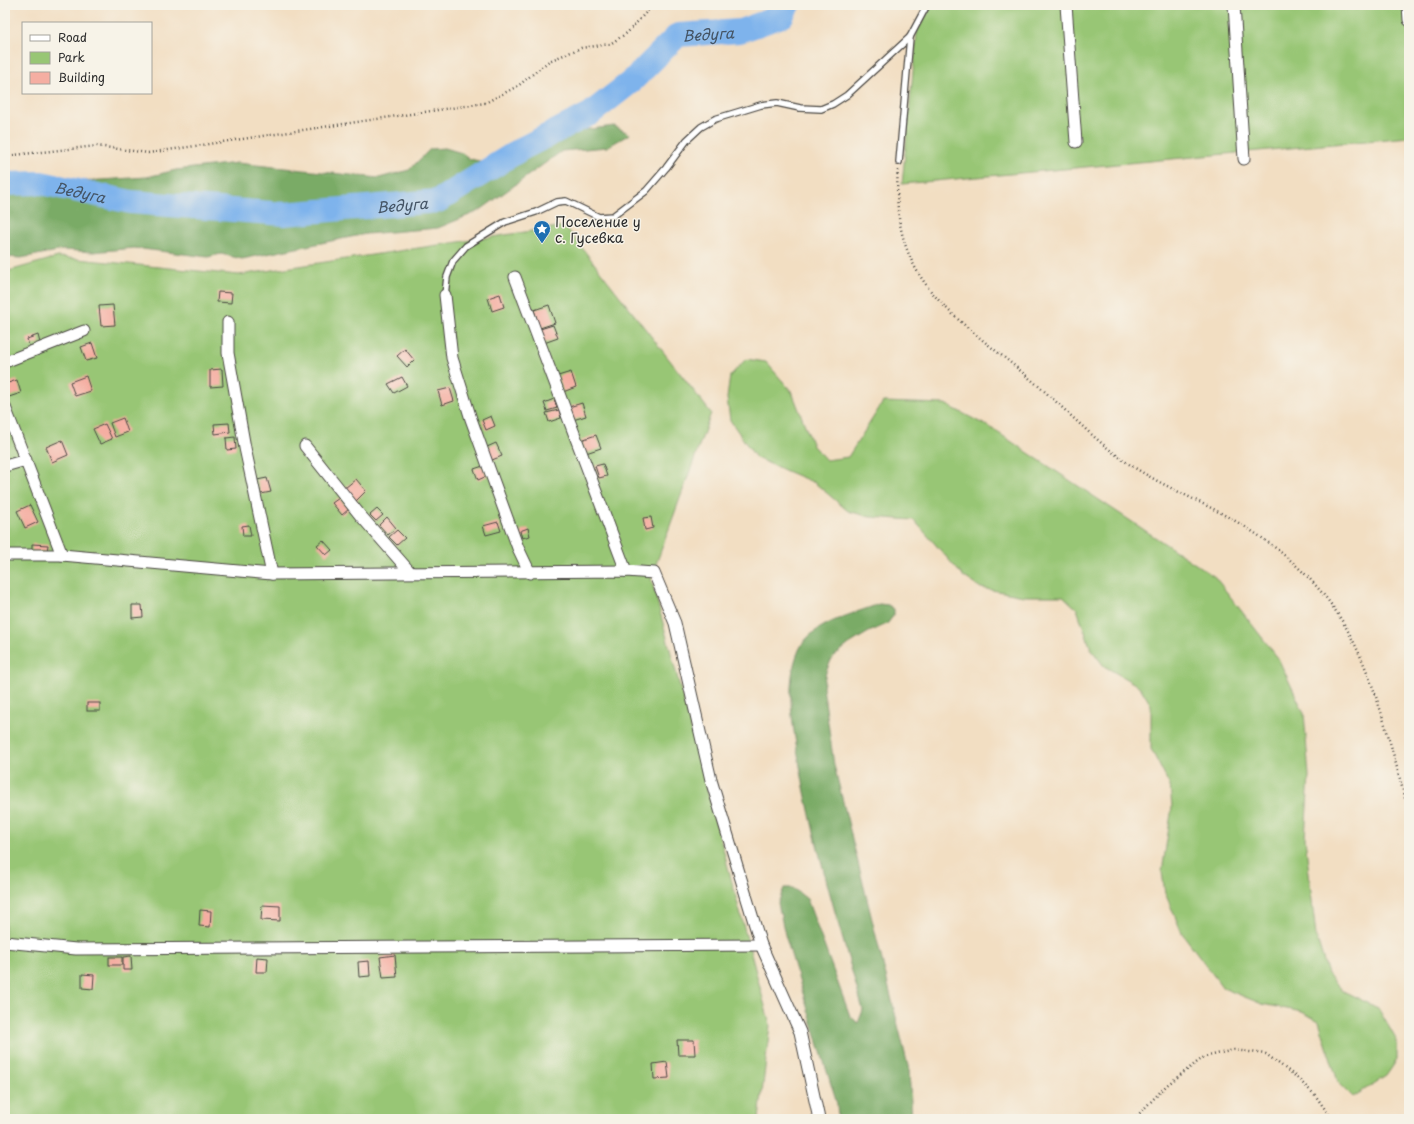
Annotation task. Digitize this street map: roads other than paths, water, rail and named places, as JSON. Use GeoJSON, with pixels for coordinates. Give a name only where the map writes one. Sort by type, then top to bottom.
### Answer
{"type":"FeatureCollection","features":[{"type":"Feature","properties":{"kind":"street"},"geometry":{"type":"LineString","coordinates":[[1066,5],[1076,142]]}},
{"type":"Feature","properties":{"kind":"street"},"geometry":{"type":"LineString","coordinates":[[1234,5],[1244,159]]}},
{"type":"Feature","properties":{"kind":"street"},"geometry":{"type":"LineString","coordinates":[[1408,5],[1409,20]]}},
{"type":"Feature","properties":{"kind":"street"},"geometry":{"type":"LineString","coordinates":[[515,277],[626,572]]}},
{"type":"Feature","properties":{"kind":"street"},"geometry":{"type":"LineString","coordinates":[[444,294],[452,358],[518,548],[530,573]]}},
{"type":"Feature","properties":{"kind":"street"},"geometry":{"type":"LineString","coordinates":[[228,322],[228,353],[245,448],[272,574]]}},
{"type":"Feature","properties":{"kind":"street"},"geometry":{"type":"LineString","coordinates":[[5,362],[84,332]]}},
{"type":"Feature","properties":{"kind":"street"},"geometry":{"type":"LineString","coordinates":[[5,407],[62,555]]}},
{"type":"Feature","properties":{"kind":"street"},"geometry":{"type":"LineString","coordinates":[[305,446],[360,515],[410,572]]}},
{"type":"Feature","properties":{"kind":"street"},"geometry":{"type":"LineString","coordinates":[[5,466],[26,460]]}},
{"type":"Feature","properties":{"kind":"street"},"geometry":{"type":"LineString","coordinates":[[5,555],[62,555],[272,574],[410,572],[654,573],[675,624],[711,780],[761,945],[800,1032],[819,1119]]}},
{"type":"Feature","properties":{"kind":"street"},"geometry":{"type":"LineString","coordinates":[[5,942],[76,949],[761,945]]}},
{"type":"Feature","properties":{"kind":"lane"},"geometry":{"type":"LineString","coordinates":[[444,294],[447,277],[453,261],[466,246],[505,222],[536,212],[556,202],[566,201],[599,217],[613,216],[646,191],[687,140],[701,127],[716,119],[777,103],[800,108],[821,109],[833,104],[847,95],[910,37],[927,5]]}},
{"type":"Feature","properties":{"kind":"lane"},"geometry":{"type":"LineString","coordinates":[[899,162],[910,37]]}},
{"type":"Feature","properties":{"kind":"waterway","name":"Ведуга"},"geometry":{"type":"LineString","coordinates":[[5,184],[41,183],[131,202],[284,214],[438,201],[523,148],[590,114],[632,81],[678,35],[740,31],[782,16],[788,5]]}},
{"type":"Feature","properties":{"kind":"place","name":"Поселение у с. Гусевка"},"geometry":{"type":"Point","coordinates":[542,244]}}]}
